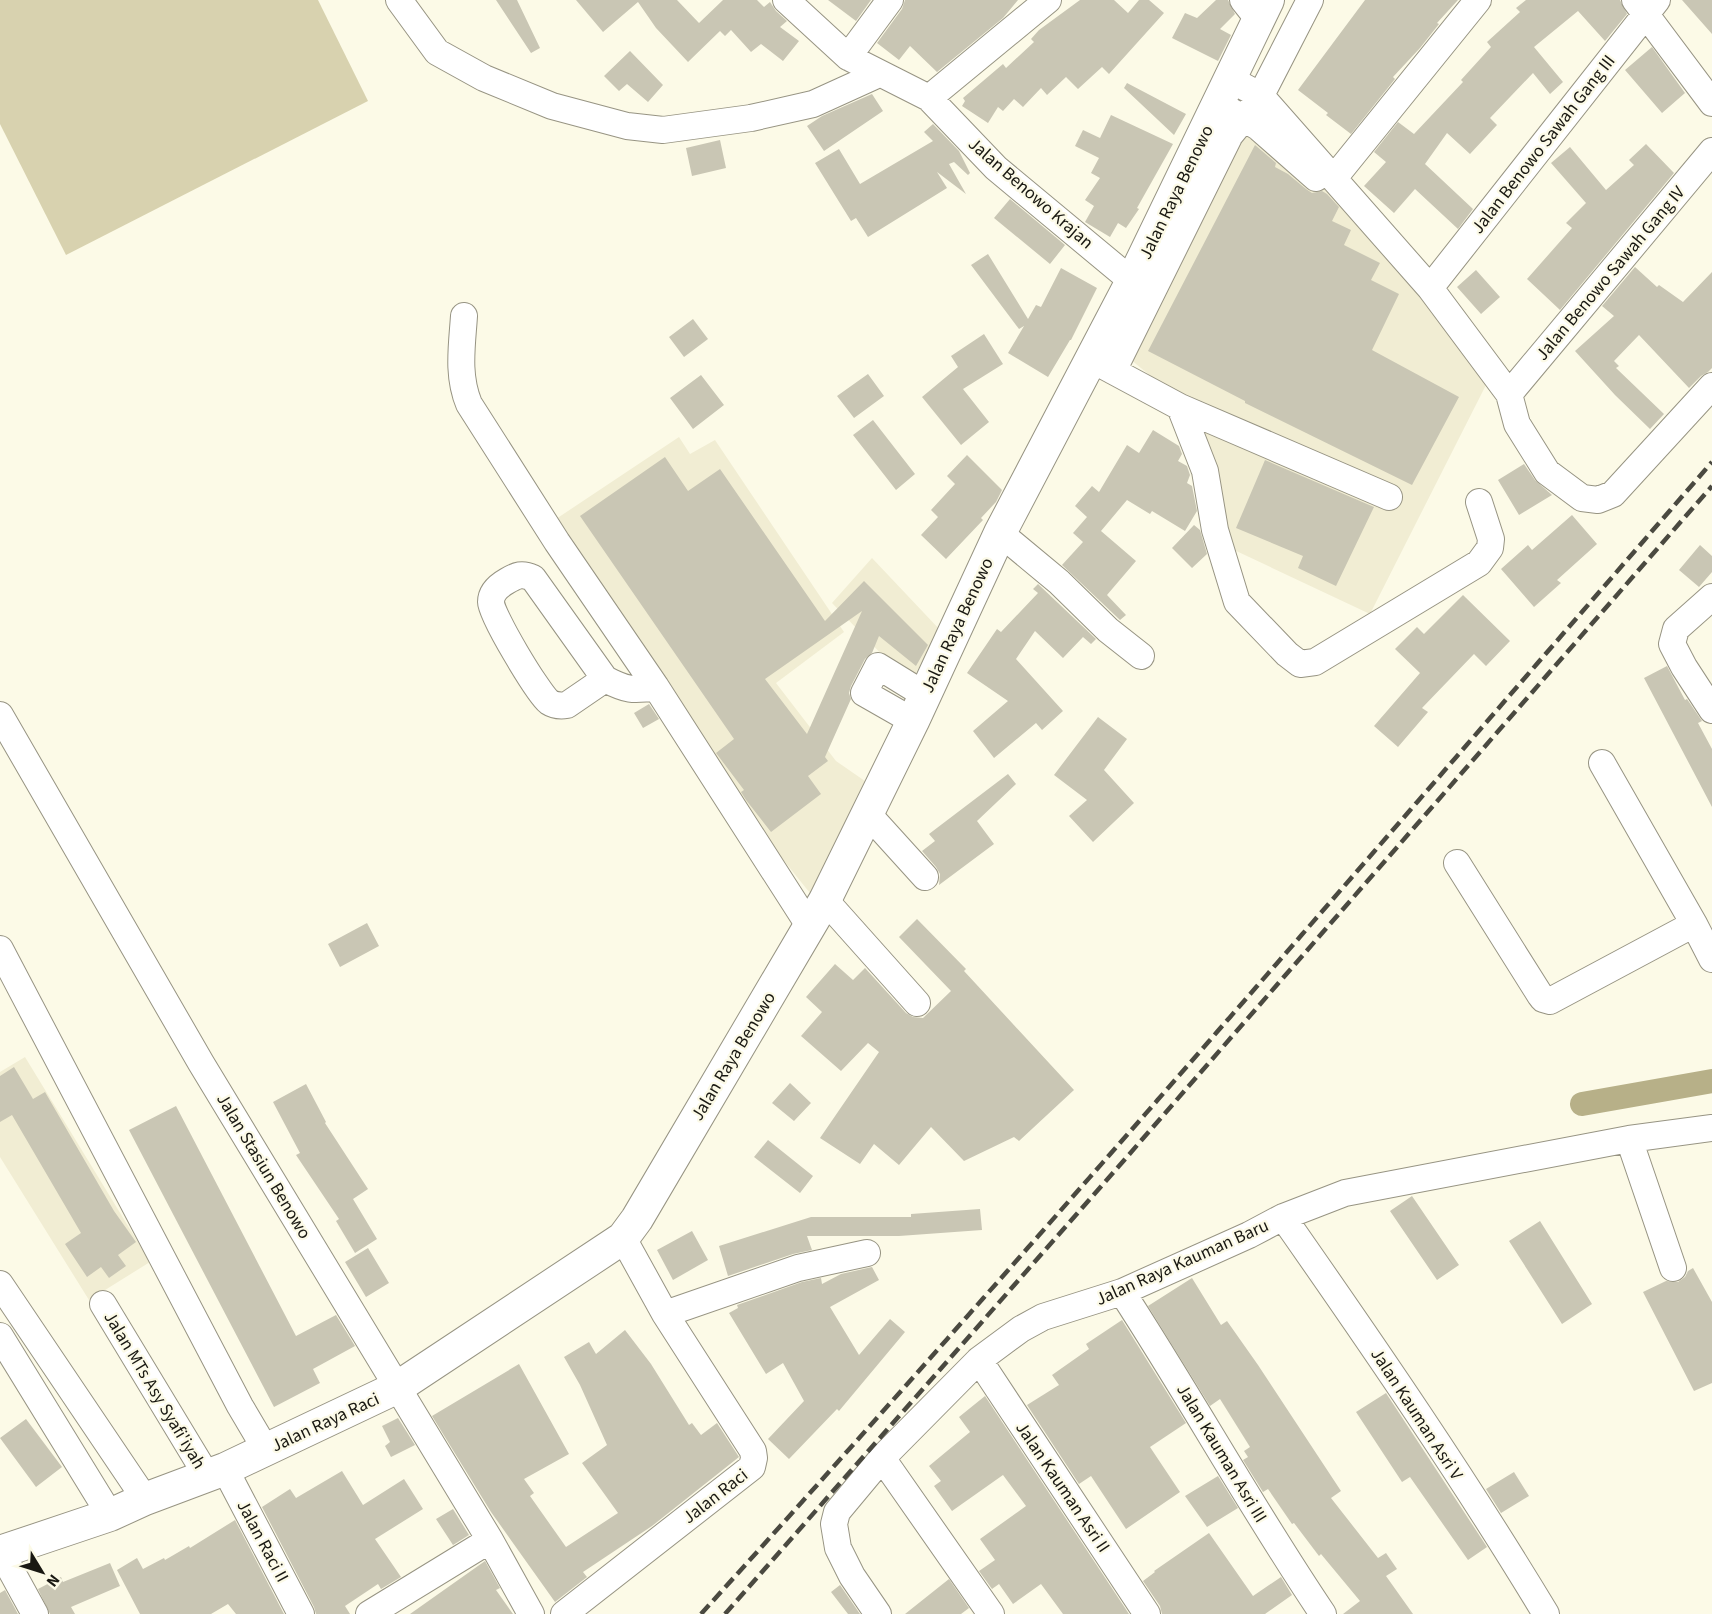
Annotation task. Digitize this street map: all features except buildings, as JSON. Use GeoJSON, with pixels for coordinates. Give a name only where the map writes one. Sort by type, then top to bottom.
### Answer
{"type":"FeatureCollection","features":[{"type":"Feature","properties":{"kind":"main road","name":"Jalan Raya Benowo"},"geometry":{"type":"LineString","coordinates":[[623,1238],[637,1219],[825,900],[919,708],[1000,533],[1102,365],[1132,281],[1243,102],[1256,6]]}},
{"type":"Feature","properties":{"kind":"main road","name":"Jalan Raya Raci"},"geometry":{"type":"LineString","coordinates":[[1,1552],[110,1515],[216,1472],[398,1387],[623,1238]]}},
{"type":"Feature","properties":{"kind":"street"},"geometry":{"type":"LineString","coordinates":[[399,0],[437,52],[484,78],[552,106],[627,126],[663,130],[751,118],[813,104],[879,74]]}},
{"type":"Feature","properties":{"kind":"street","name":"Jalan Benowo Krajan"},"geometry":{"type":"LineString","coordinates":[[786,0],[848,57],[929,98],[996,168],[1132,281]]}},
{"type":"Feature","properties":{"kind":"street"},"geometry":{"type":"LineString","coordinates":[[848,57],[890,0]]}},
{"type":"Feature","properties":{"kind":"street"},"geometry":{"type":"LineString","coordinates":[[929,98],[1048,0]]}},
{"type":"Feature","properties":{"kind":"street"},"geometry":{"type":"LineString","coordinates":[[1310,0],[1243,102],[1230,135],[1102,365],[1180,406],[1389,497]]}},
{"type":"Feature","properties":{"kind":"street"},"geometry":{"type":"LineString","coordinates":[[1334,178],[1478,0]]}},
{"type":"Feature","properties":{"kind":"street"},"geometry":{"type":"LineString","coordinates":[[1646,4],[1712,103]]}},
{"type":"Feature","properties":{"kind":"street","name":"Jalan Benowo Sawah Gang III"},"geometry":{"type":"LineString","coordinates":[[1422,290],[1646,4]]}},
{"type":"Feature","properties":{"kind":"street"},"geometry":{"type":"LineString","coordinates":[[1243,102],[1334,178],[1422,290],[1509,394],[1517,424],[1547,472],[1582,498],[1598,500],[1613,495],[1712,386]]}},
{"type":"Feature","properties":{"kind":"street"},"geometry":{"type":"LineString","coordinates":[[1243,102],[1258,127],[1342,201],[1422,290]]}},
{"type":"Feature","properties":{"kind":"street","name":"Jalan Benowo Sawah Gang IV"},"geometry":{"type":"LineString","coordinates":[[1509,394],[1712,151]]}},
{"type":"Feature","properties":{"kind":"street"},"geometry":{"type":"LineString","coordinates":[[464,316],[462,381],[482,427],[656,687],[810,927]]}},
{"type":"Feature","properties":{"kind":"street"},"geometry":{"type":"LineString","coordinates":[[1180,406],[1205,471],[1215,530],[1237,602],[1287,654],[1300,664],[1315,662],[1479,563],[1490,548],[1491,539],[1479,502]]}},
{"type":"Feature","properties":{"kind":"street"},"geometry":{"type":"LineString","coordinates":[[1000,533],[1059,582],[1108,630],[1142,656]]}},
{"type":"Feature","properties":{"kind":"street"},"geometry":{"type":"LineString","coordinates":[[605,679],[567,705],[560,706],[548,701],[492,612],[491,600],[495,591],[501,584],[517,575],[533,578],[605,679],[622,688],[634,690],[656,687]]}},
{"type":"Feature","properties":{"kind":"street"},"geometry":{"type":"LineString","coordinates":[[1712,597],[1676,629],[1672,644],[1712,710]]}},
{"type":"Feature","properties":{"kind":"street","name":"Jalan Stasiun Benowo"},"geometry":{"type":"LineString","coordinates":[[0,715],[201,1063],[490,1540],[531,1614]]}},
{"type":"Feature","properties":{"kind":"street"},"geometry":{"type":"LineString","coordinates":[[1602,763],[1712,959]]}},
{"type":"Feature","properties":{"kind":"street"},"geometry":{"type":"LineString","coordinates":[[867,813],[925,878]]}},
{"type":"Feature","properties":{"kind":"street"},"geometry":{"type":"LineString","coordinates":[[1457,863],[1540,995],[1543,999],[1550,1001],[1694,924]]}},
{"type":"Feature","properties":{"kind":"street"},"geometry":{"type":"LineString","coordinates":[[825,900],[917,1003]]}},
{"type":"Feature","properties":{"kind":"street"},"geometry":{"type":"LineString","coordinates":[[0,949],[240,1406],[266,1450]]}},
{"type":"Feature","properties":{"kind":"street","name":"Jalan Raya Kauman Baru"},"geometry":{"type":"LineString","coordinates":[[878,1614],[852,1576],[838,1548],[834,1524],[837,1512],[882,1458],[979,1360],[1021,1329],[1043,1317],[1122,1292],[1249,1235],[1283,1217],[1344,1193],[1629,1139],[1712,1128]]}},
{"type":"Feature","properties":{"kind":"street"},"geometry":{"type":"LineString","coordinates":[[1629,1139],[1673,1268]]}},
{"type":"Feature","properties":{"kind":"street","name":"Jalan Kauman Asri V"},"geometry":{"type":"LineString","coordinates":[[1283,1217],[1383,1361],[1546,1614]]}},
{"type":"Feature","properties":{"kind":"street","name":"Jalan Raci"},"geometry":{"type":"LineString","coordinates":[[564,1614],[752,1467],[754,1458],[753,1451],[665,1314],[623,1238]]}},
{"type":"Feature","properties":{"kind":"street"},"geometry":{"type":"LineString","coordinates":[[665,1314],[798,1268],[867,1253]]}},
{"type":"Feature","properties":{"kind":"street"},"geometry":{"type":"LineString","coordinates":[[0,1284],[145,1499]]}},
{"type":"Feature","properties":{"kind":"street","name":"Jalan Kauman Asri III"},"geometry":{"type":"LineString","coordinates":[[1122,1292],[1175,1373],[1283,1555],[1323,1614]]}},
{"type":"Feature","properties":{"kind":"street","name":"Jalan MTs Asy Syafi'iyah"},"geometry":{"type":"LineString","coordinates":[[103,1304],[216,1472]]}},
{"type":"Feature","properties":{"kind":"street"},"geometry":{"type":"LineString","coordinates":[[0,1336],[110,1515]]}},
{"type":"Feature","properties":{"kind":"street","name":"Jalan Kauman Asri II"},"geometry":{"type":"LineString","coordinates":[[979,1360],[1147,1614]]}},
{"type":"Feature","properties":{"kind":"street"},"geometry":{"type":"LineString","coordinates":[[882,1458],[991,1614]]}},
{"type":"Feature","properties":{"kind":"street","name":"Jalan Raci II"},"geometry":{"type":"LineString","coordinates":[[216,1472],[301,1614]]}},
{"type":"Feature","properties":{"kind":"street"},"geometry":{"type":"LineString","coordinates":[[369,1614],[490,1540]]}},
{"type":"Feature","properties":{"kind":"street"},"geometry":{"type":"LineString","coordinates":[[1,1552],[35,1614]]}},
{"type":"Feature","properties":{"kind":"shaded area"},"geometry":{"type":"Polygon","coordinates":[[[0,0],[318,0],[368,101],[66,255],[0,124],[0,0]]]}},
{"type":"Feature","properties":{"kind":"shaded area"},"geometry":{"type":"Polygon","coordinates":[[[1250,110],[1370,227],[1487,383],[1370,614],[1232,549],[1216,470],[1181,401],[1130,359],[1250,110]]]}},
{"type":"Feature","properties":{"kind":"shaded area"},"geometry":{"type":"Polygon","coordinates":[[[679,437],[690,454],[715,440],[844,632],[776,683],[836,761],[875,788],[814,898],[735,800],[556,519],[679,437]]]}},
{"type":"Feature","properties":{"kind":"shaded area"},"geometry":{"type":"Polygon","coordinates":[[[872,558],[941,631],[911,681],[891,664],[832,603],[872,558]]]}},
{"type":"Feature","properties":{"kind":"shaded area"},"geometry":{"type":"Polygon","coordinates":[[[25,1057],[150,1262],[89,1300],[0,1157],[0,1072],[25,1057]]]}},
{"type":"Feature","properties":{"kind":"waterway"},"geometry":{"type":"LineString","coordinates":[[1582,1104],[1712,1081]]}},
{"type":"Feature","properties":{"kind":"railway"},"geometry":{"type":"LineString","coordinates":[[701,1614],[1083,1185],[1712,462]]}},
{"type":"Feature","properties":{"kind":"railway"},"geometry":{"type":"LineString","coordinates":[[725,1614],[1712,486]]}}]}
